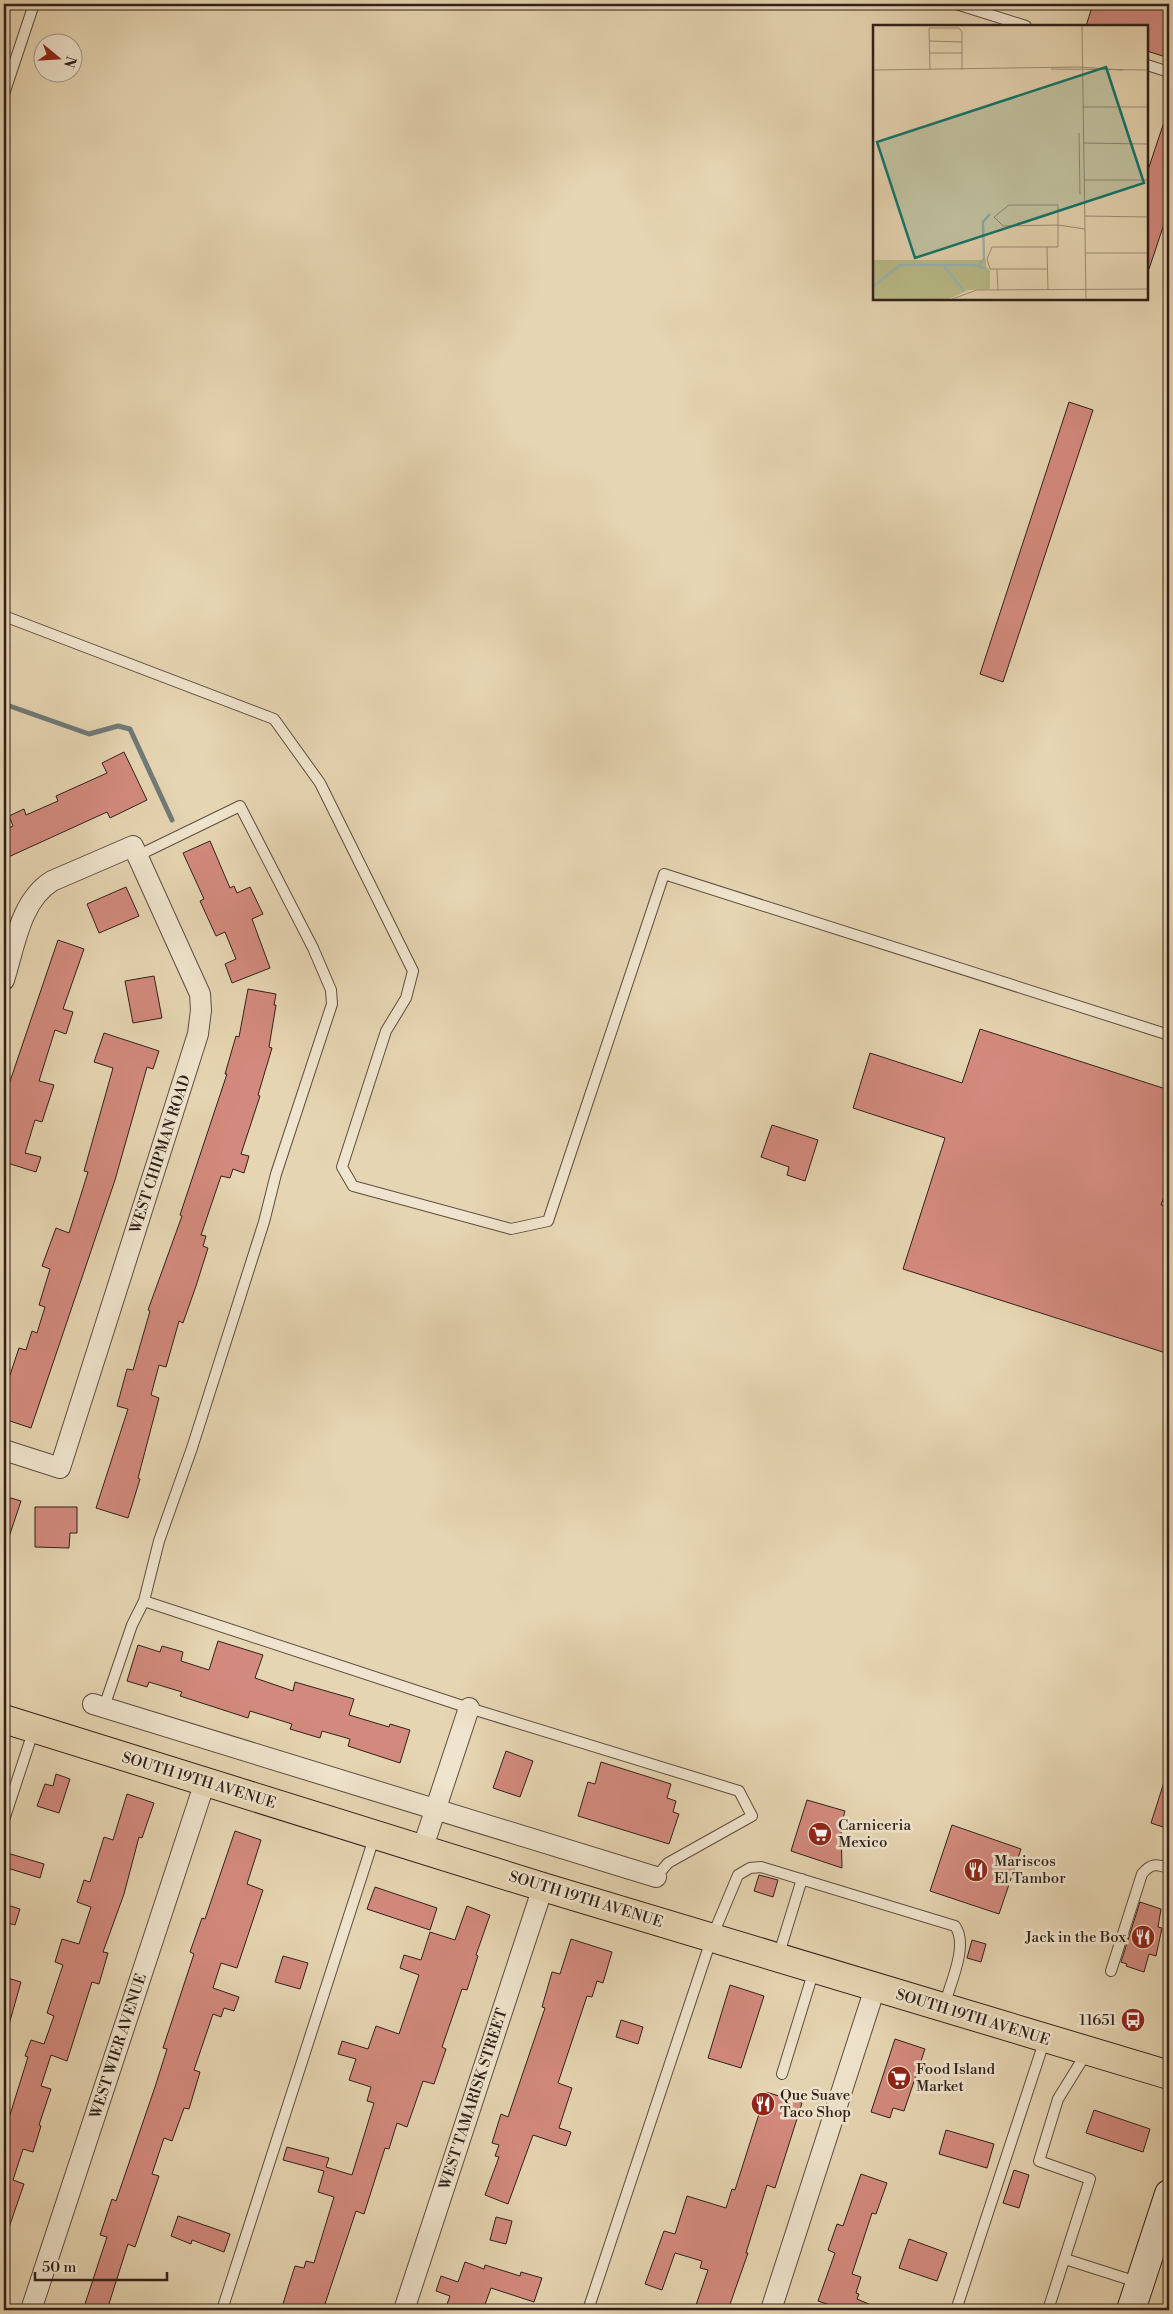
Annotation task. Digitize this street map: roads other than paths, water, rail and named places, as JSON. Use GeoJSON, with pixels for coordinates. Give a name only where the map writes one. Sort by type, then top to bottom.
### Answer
{"type":"FeatureCollection","features":[{"type":"Feature","properties":{"kind":"main road","name":"SOUTH 19TH AVENUE"},"geometry":{"type":"LineString","coordinates":[[4,1719],[422,1850],[1169,2076]]}},
{"type":"Feature","properties":{"kind":"main road"},"geometry":{"type":"LineString","coordinates":[[1131,2310],[1169,2194]]}},
{"type":"Feature","properties":{"kind":"street"},"geometry":{"type":"LineString","coordinates":[[4,980],[28,904],[39,889],[52,881],[135,851]]}},
{"type":"Feature","properties":{"kind":"street","name":"WEST CHIPMAN ROAD"},"geometry":{"type":"LineString","coordinates":[[4,1450],[60,1468],[200,1021],[200,994],[135,851]]}},
{"type":"Feature","properties":{"kind":"street"},"geometry":{"type":"LineString","coordinates":[[98,1706],[656,1877]]}},
{"type":"Feature","properties":{"kind":"street"},"geometry":{"type":"LineString","coordinates":[[422,1850],[469,1708]]}},
{"type":"Feature","properties":{"kind":"street","name":"WEST WIER AVENUE"},"geometry":{"type":"LineString","coordinates":[[32,2310],[205,1782]]}},
{"type":"Feature","properties":{"kind":"street","name":"WEST TAMARISK STREET"},"geometry":{"type":"LineString","coordinates":[[404,2310],[543,1887]]}},
{"type":"Feature","properties":{"kind":"street"},"geometry":{"type":"LineString","coordinates":[[770,2310],[875,1988]]}},
{"type":"Feature","properties":{"kind":"lane"},"geometry":{"type":"LineString","coordinates":[[4,94],[34,4]]}},
{"type":"Feature","properties":{"kind":"lane"},"geometry":{"type":"LineString","coordinates":[[961,4],[1023,25]]}},
{"type":"Feature","properties":{"kind":"lane"},"geometry":{"type":"LineString","coordinates":[[1148,65],[1169,72]]}},
{"type":"Feature","properties":{"kind":"lane"},"geometry":{"type":"LineString","coordinates":[[4,616],[274,718],[320,783],[413,971],[406,998],[386,1031],[342,1167],[353,1186],[511,1229],[548,1221],[664,874],[1169,1034]]}},
{"type":"Feature","properties":{"kind":"lane"},"geometry":{"type":"LineString","coordinates":[[98,1706],[144,1601],[159,1541],[192,1448],[264,1222],[276,1174],[332,1004],[330,990],[313,948],[240,806],[135,851]]}},
{"type":"Feature","properties":{"kind":"lane"},"geometry":{"type":"LineString","coordinates":[[144,1601],[469,1708],[739,1792],[752,1816],[668,1863],[656,1877]]}},
{"type":"Feature","properties":{"kind":"lane"},"geometry":{"type":"LineString","coordinates":[[4,1820],[34,1728]]}},
{"type":"Feature","properties":{"kind":"lane"},"geometry":{"type":"LineString","coordinates":[[222,2310],[375,1835]]}},
{"type":"Feature","properties":{"kind":"lane"},"geometry":{"type":"LineString","coordinates":[[1111,1971],[1142,1874],[1149,1865],[1155,1864],[1169,1868]]}},
{"type":"Feature","properties":{"kind":"lane"},"geometry":{"type":"LineString","coordinates":[[588,2310],[712,1937],[738,1875],[750,1868],[761,1866],[955,1926],[960,1934],[962,1945],[943,2008]]}},
{"type":"Feature","properties":{"kind":"lane"},"geometry":{"type":"LineString","coordinates":[[778,1958],[802,1879]]}},
{"type":"Feature","properties":{"kind":"lane"},"geometry":{"type":"LineString","coordinates":[[782,2074],[814,1968]]}},
{"type":"Feature","properties":{"kind":"lane"},"geometry":{"type":"LineString","coordinates":[[956,2310],[1044,2039]]}},
{"type":"Feature","properties":{"kind":"lane"},"geometry":{"type":"LineString","coordinates":[[1048,2310],[1090,2179],[1039,2161],[1058,2099],[1088,2051]]}},
{"type":"Feature","properties":{"kind":"lane"},"geometry":{"type":"LineString","coordinates":[[1065,2259],[1140,2283]]}},
{"type":"Feature","properties":{"kind":"waterway"},"geometry":{"type":"LineString","coordinates":[[4,704],[89,734],[118,726],[130,729],[172,820]]}},
{"type":"Feature","properties":{"kind":"place","name":"Carniceria Mexico"},"geometry":{"type":"Point","coordinates":[820,1834]}},
{"type":"Feature","properties":{"kind":"place","name":"Mariscos El Tambor"},"geometry":{"type":"Point","coordinates":[976,1870]}},
{"type":"Feature","properties":{"kind":"place","name":"Jack in the Box"},"geometry":{"type":"Point","coordinates":[1143,1937]}},
{"type":"Feature","properties":{"kind":"place","name":"11651"},"geometry":{"type":"Point","coordinates":[1133,2020]}},
{"type":"Feature","properties":{"kind":"place","name":"Food Island Market"},"geometry":{"type":"Point","coordinates":[899,2078]}},
{"type":"Feature","properties":{"kind":"place","name":"Que Suave Taco Shop"},"geometry":{"type":"Point","coordinates":[763,2104]}}]}
